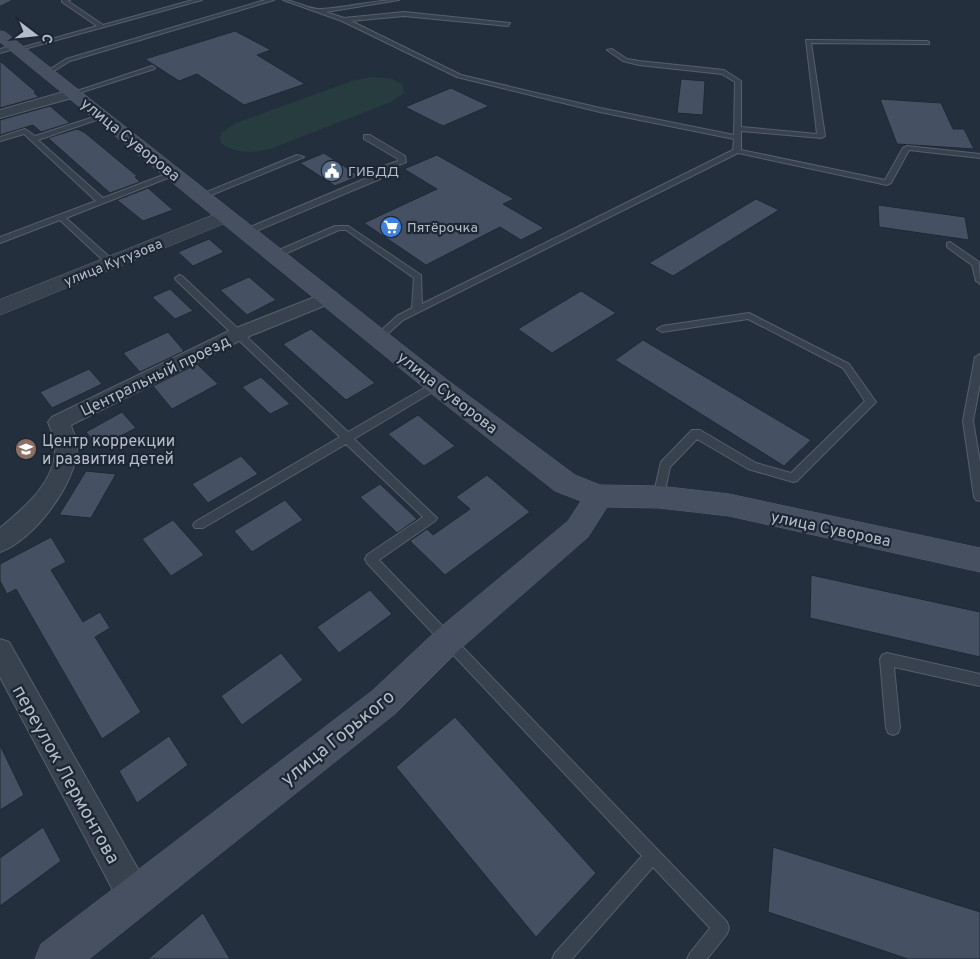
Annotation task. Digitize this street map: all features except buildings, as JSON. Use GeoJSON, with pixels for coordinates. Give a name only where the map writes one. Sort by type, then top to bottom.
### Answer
{"type":"FeatureCollection","features":[{"type":"Feature","properties":{"kind":"main road","name":"улица Суворова"},"geometry":{"type":"LineString","coordinates":[[0,35],[11,49],[48,73],[74,93],[380,337],[437,385],[565,483],[598,496],[659,497],[729,505],[980,560]]}},
{"type":"Feature","properties":{"kind":"main road","name":"улица Горького"},"geometry":{"type":"LineString","coordinates":[[56,959],[384,702],[448,640],[578,529],[598,496]]}},
{"type":"Feature","properties":{"kind":"street"},"geometry":{"type":"LineString","coordinates":[[0,114],[74,93]]}},
{"type":"Feature","properties":{"kind":"street","name":"улица Кутузова"},"geometry":{"type":"LineString","coordinates":[[0,308],[226,216]]}},
{"type":"Feature","properties":{"kind":"street","name":"Центральный проезд"},"geometry":{"type":"LineString","coordinates":[[0,542],[28,518],[59,478],[66,448],[59,422],[238,334],[330,297]]}},
{"type":"Feature","properties":{"kind":"street","name":"переулок Лермонтова"},"geometry":{"type":"LineString","coordinates":[[0,651],[135,897]]}},
{"type":"Feature","properties":{"kind":"lane"},"geometry":{"type":"LineString","coordinates":[[67,0],[64,1],[102,27]]}},
{"type":"Feature","properties":{"kind":"lane"},"geometry":{"type":"LineString","coordinates":[[11,49],[102,27],[199,0]]}},
{"type":"Feature","properties":{"kind":"lane"},"geometry":{"type":"LineString","coordinates":[[48,73],[68,60],[271,0]]}},
{"type":"Feature","properties":{"kind":"lane"},"geometry":{"type":"LineString","coordinates":[[286,0],[344,20],[459,76],[600,110],[738,138]]}},
{"type":"Feature","properties":{"kind":"lane"},"geometry":{"type":"LineString","coordinates":[[316,11],[396,0]]}},
{"type":"Feature","properties":{"kind":"lane"},"geometry":{"type":"LineString","coordinates":[[344,20],[404,14],[508,24]]}},
{"type":"Feature","properties":{"kind":"lane"},"geometry":{"type":"LineString","coordinates":[[737,129],[820,136],[808,40],[927,43]]}},
{"type":"Feature","properties":{"kind":"lane"},"geometry":{"type":"LineString","coordinates":[[610,50],[625,60],[724,72],[738,81],[737,151]]}},
{"type":"Feature","properties":{"kind":"lane"},"geometry":{"type":"LineString","coordinates":[[74,93],[152,68]]}},
{"type":"Feature","properties":{"kind":"lane"},"geometry":{"type":"LineString","coordinates":[[33,139],[103,116]]}},
{"type":"Feature","properties":{"kind":"lane"},"geometry":{"type":"LineString","coordinates":[[0,139],[25,131],[101,202]]}},
{"type":"Feature","properties":{"kind":"lane"},"geometry":{"type":"LineString","coordinates":[[246,232],[377,177],[381,170],[402,162],[402,158],[367,137]]}},
{"type":"Feature","properties":{"kind":"lane"},"geometry":{"type":"LineString","coordinates":[[380,337],[400,318],[417,309],[737,151],[888,183],[906,148],[980,156]]}},
{"type":"Feature","properties":{"kind":"lane"},"geometry":{"type":"LineString","coordinates":[[201,196],[300,157]]}},
{"type":"Feature","properties":{"kind":"lane"},"geometry":{"type":"LineString","coordinates":[[0,240],[174,174]]}},
{"type":"Feature","properties":{"kind":"lane"},"geometry":{"type":"LineString","coordinates":[[61,217],[111,263]]}},
{"type":"Feature","properties":{"kind":"lane"},"geometry":{"type":"LineString","coordinates":[[275,255],[338,228],[348,228],[418,277],[417,309]]}},
{"type":"Feature","properties":{"kind":"lane"},"geometry":{"type":"LineString","coordinates":[[950,245],[976,264],[980,282]]}},
{"type":"Feature","properties":{"kind":"lane"},"geometry":{"type":"LineString","coordinates":[[179,278],[431,518],[371,559],[722,928],[696,959]]}},
{"type":"Feature","properties":{"kind":"lane"},"geometry":{"type":"LineString","coordinates":[[659,497],[665,465],[696,433],[752,466],[792,478],[871,402],[846,366],[749,316],[662,330]]}},
{"type":"Feature","properties":{"kind":"lane"},"geometry":{"type":"LineString","coordinates":[[980,356],[968,421],[980,497]]}},
{"type":"Feature","properties":{"kind":"lane"},"geometry":{"type":"LineString","coordinates":[[199,525],[437,385]]}},
{"type":"Feature","properties":{"kind":"lane"},"geometry":{"type":"LineString","coordinates":[[893,728],[888,659],[980,680]]}},
{"type":"Feature","properties":{"kind":"lane"},"geometry":{"type":"LineString","coordinates":[[561,959],[653,855]]}},
{"type":"Feature","properties":{"kind":"green space"},"geometry":{"type":"Polygon","coordinates":[[[370,77],[390,78],[402,84],[404,93],[391,102],[273,148],[247,152],[233,150],[221,143],[222,132],[236,123],[352,81],[370,77]]]}},
{"type":"Feature","properties":{"kind":"place","name":"ГИБДД"},"geometry":{"type":"Point","coordinates":[332,171]}},
{"type":"Feature","properties":{"kind":"place","name":"Пятёрочка"},"geometry":{"type":"Point","coordinates":[391,227]}},
{"type":"Feature","properties":{"kind":"place","name":"Центр коррекции и развития детей"},"geometry":{"type":"Point","coordinates":[26,449]}}]}
